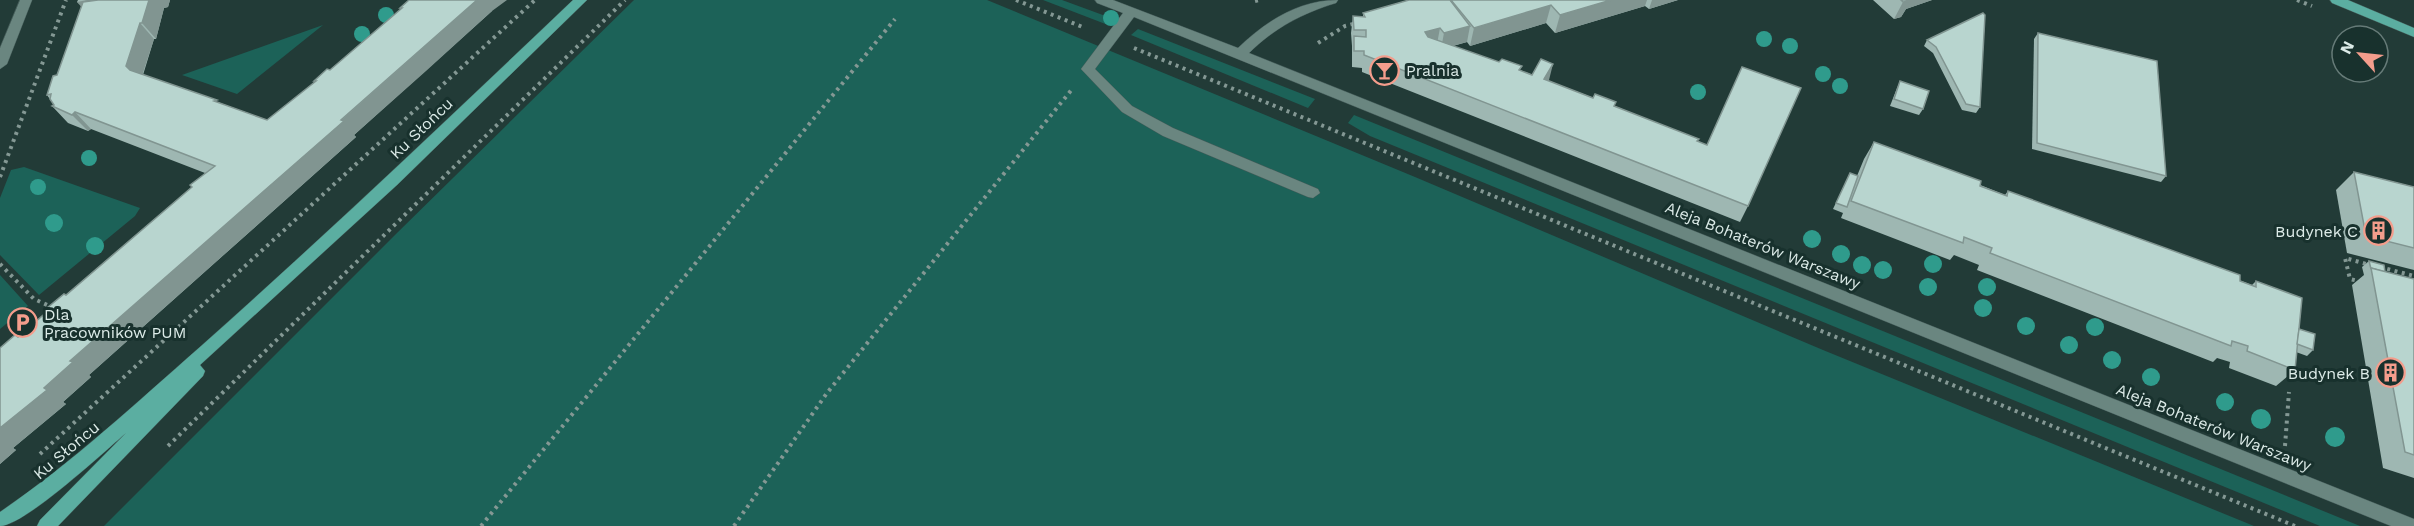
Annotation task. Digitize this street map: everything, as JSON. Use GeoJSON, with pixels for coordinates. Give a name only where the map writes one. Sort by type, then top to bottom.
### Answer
{"type":"FeatureCollection","features":[{"type":"Feature","properties":{"kind":"main road","name":"Ku Słońcu"},"geometry":{"type":"LineString","coordinates":[[46,526],[286,281],[581,0]]}},
{"type":"Feature","properties":{"kind":"main road"},"geometry":{"type":"LineString","coordinates":[[2336,0],[2414,33]]}},
{"type":"Feature","properties":{"kind":"main road","name":"Ku Słońcu"},"geometry":{"type":"LineString","coordinates":[[0,522],[46,490],[113,434],[286,281]]}},
{"type":"Feature","properties":{"kind":"street"},"geometry":{"type":"LineString","coordinates":[[0,64],[26,0]]}},
{"type":"Feature","properties":{"kind":"street","name":"Aleja Bohaterów Warszawy"},"geometry":{"type":"LineString","coordinates":[[1101,0],[2410,526]]}},
{"type":"Feature","properties":{"kind":"street"},"geometry":{"type":"LineString","coordinates":[[1240,54],[1264,31],[1279,21],[1294,13],[1332,0]]}},
{"type":"Feature","properties":{"kind":"street"},"geometry":{"type":"LineString","coordinates":[[1131,12],[1088,69],[1127,109],[1168,132],[1313,193]]}},
{"type":"Feature","properties":{"kind":"path"},"geometry":{"type":"LineString","coordinates":[[0,177],[66,0]]}},
{"type":"Feature","properties":{"kind":"path"},"geometry":{"type":"LineString","coordinates":[[35,459],[535,0]]}},
{"type":"Feature","properties":{"kind":"path"},"geometry":{"type":"LineString","coordinates":[[163,451],[625,0]]}},
{"type":"Feature","properties":{"kind":"path"},"geometry":{"type":"LineString","coordinates":[[1016,0],[1093,32]]}},
{"type":"Feature","properties":{"kind":"path"},"geometry":{"type":"LineString","coordinates":[[481,526],[895,19]]}},
{"type":"Feature","properties":{"kind":"path"},"geometry":{"type":"LineString","coordinates":[[1318,43],[1345,26],[1368,20]]}},
{"type":"Feature","properties":{"kind":"path"},"geometry":{"type":"LineString","coordinates":[[1125,45],[2295,526]]}},
{"type":"Feature","properties":{"kind":"path"},"geometry":{"type":"LineString","coordinates":[[734,526],[827,393],[1088,69]]}},
{"type":"Feature","properties":{"kind":"path"},"geometry":{"type":"LineString","coordinates":[[2371,285],[2350,279],[2345,258],[2414,276]]}},
{"type":"Feature","properties":{"kind":"path"},"geometry":{"type":"LineString","coordinates":[[0,264],[34,299],[63,312]]}},
{"type":"Feature","properties":{"kind":"path"},"geometry":{"type":"LineString","coordinates":[[2285,446],[2289,392]]}},
{"type":"Feature","properties":{"kind":"green space"},"geometry":{"type":"Polygon","coordinates":[[[634,0],[987,0],[1415,177],[1823,350],[2254,526],[104,526],[634,0]]]}},
{"type":"Feature","properties":{"kind":"green space"},"geometry":{"type":"Polygon","coordinates":[[[1043,0],[1062,0],[1111,18],[1108,25],[1043,0]]]}},
{"type":"Feature","properties":{"kind":"green space"},"geometry":{"type":"Polygon","coordinates":[[[323,25],[237,94],[182,75],[323,25]]]}},
{"type":"Feature","properties":{"kind":"green space"},"geometry":{"type":"Polygon","coordinates":[[[1138,29],[1315,99],[1308,108],[1131,35],[1138,29]]]}},
{"type":"Feature","properties":{"kind":"green space"},"geometry":{"type":"Polygon","coordinates":[[[1354,115],[2360,526],[2320,526],[1370,136],[1348,123],[1354,115]]]}},
{"type":"Feature","properties":{"kind":"green space"},"geometry":{"type":"Polygon","coordinates":[[[24,167],[140,208],[135,216],[39,295],[0,255],[0,198],[11,170],[24,167]]]}},
{"type":"Feature","properties":{"kind":"green space"},"geometry":{"type":"Polygon","coordinates":[[[0,275],[28,306],[0,329],[0,275]]]}},
{"type":"Feature","properties":{"kind":"building"},"geometry":{"type":"Polygon","coordinates":[[[149,0],[126,66],[130,70],[267,120],[316,81],[314,81],[327,69],[330,70],[409,0],[477,0],[341,120],[344,121],[70,361],[73,362],[44,388],[47,390],[0,428],[0,348],[15,335],[18,337],[50,309],[47,308],[64,294],[66,295],[192,187],[190,185],[215,166],[75,112],[72,115],[52,106],[54,105],[50,99],[51,94],[47,95],[53,76],[57,75],[83,2],[149,0]]]}},
{"type":"Feature","properties":{"kind":"building"},"geometry":{"type":"Polygon","coordinates":[[[1409,0],[1450,0],[1470,26],[1444,33],[1440,28],[1425,32],[1428,37],[1499,62],[1502,59],[1522,66],[1519,70],[1532,75],[1541,59],[1553,64],[1544,79],[1593,98],[1595,94],[1616,102],[1614,106],[1699,139],[1697,141],[1707,145],[1742,67],[1801,88],[1748,206],[1364,55],[1364,51],[1354,51],[1354,36],[1366,37],[1366,30],[1354,30],[1353,16],[1365,17],[1363,13],[1409,0]]]}},
{"type":"Feature","properties":{"kind":"building"},"geometry":{"type":"Polygon","coordinates":[[[1451,0],[1611,0],[1560,15],[1551,5],[1474,28],[1451,0]]]}},
{"type":"Feature","properties":{"kind":"building"},"geometry":{"type":"Polygon","coordinates":[[[1983,13],[1985,15],[1980,107],[1966,104],[1936,47],[1927,40],[1983,13]]]}},
{"type":"Feature","properties":{"kind":"building"},"geometry":{"type":"Polygon","coordinates":[[[2038,33],[2157,61],[2166,176],[2037,143],[2038,33]]]}},
{"type":"Feature","properties":{"kind":"building"},"geometry":{"type":"Polygon","coordinates":[[[1900,81],[1929,91],[1923,109],[1894,99],[1900,81]]]}},
{"type":"Feature","properties":{"kind":"building"},"geometry":{"type":"Polygon","coordinates":[[[1874,142],[1981,181],[1980,186],[2007,196],[2008,191],[2240,275],[2240,281],[2256,287],[2256,281],[2302,298],[2295,370],[2247,351],[2248,346],[2232,341],[2231,346],[1990,253],[1992,248],[1964,237],[1963,243],[1851,201],[1874,142]]]}},
{"type":"Feature","properties":{"kind":"building"},"geometry":{"type":"Polygon","coordinates":[[[2354,172],[2414,187],[2414,248],[2366,236],[2354,172]]]}},
{"type":"Feature","properties":{"kind":"building"},"geometry":{"type":"Polygon","coordinates":[[[1850,173],[1858,176],[1847,207],[1836,203],[1850,173]]]}},
{"type":"Feature","properties":{"kind":"building"},"geometry":{"type":"Polygon","coordinates":[[[2369,261],[2384,265],[2385,272],[2371,269],[2369,261]]]}},
{"type":"Feature","properties":{"kind":"building"},"geometry":{"type":"Polygon","coordinates":[[[2371,268],[2414,279],[2414,455],[2405,452],[2371,268]]]}},
{"type":"Feature","properties":{"kind":"building"},"geometry":{"type":"Polygon","coordinates":[[[2299,329],[2315,334],[2313,350],[2297,344],[2299,329]]]}},
{"type":"Feature","properties":{"kind":"place","name":"Pralnia"},"geometry":{"type":"Point","coordinates":[1385,70]}},
{"type":"Feature","properties":{"kind":"place","name":"Budynek C"},"geometry":{"type":"Point","coordinates":[2379,231]}},
{"type":"Feature","properties":{"kind":"place","name":"Dla Pracowników PUM"},"geometry":{"type":"Point","coordinates":[23,323]}},
{"type":"Feature","properties":{"kind":"place","name":"Budynek B"},"geometry":{"type":"Point","coordinates":[2391,373]}}]}
